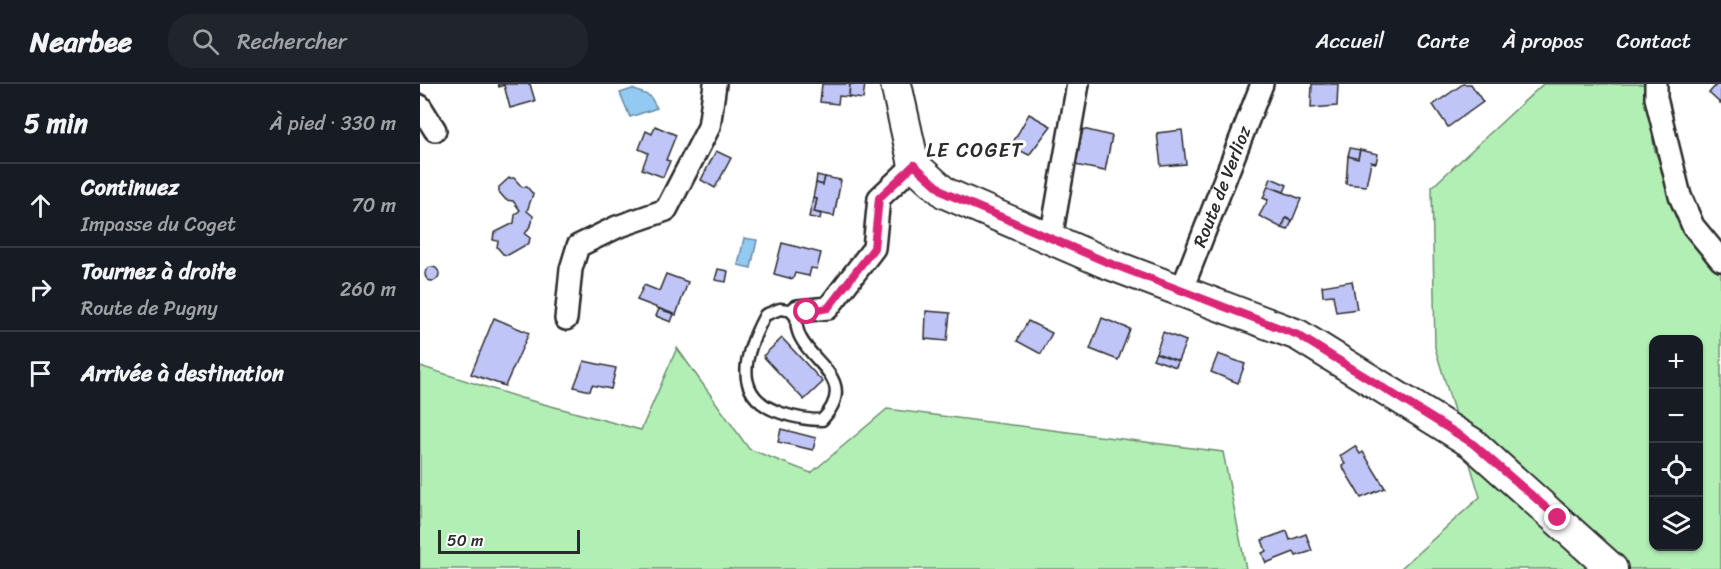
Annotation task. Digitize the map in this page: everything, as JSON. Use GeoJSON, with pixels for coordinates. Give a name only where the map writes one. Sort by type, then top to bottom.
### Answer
{"type":"FeatureCollection","features":[{"type":"Feature","properties":{"kind":"street"},"geometry":{"type":"LineString","coordinates":[[566,319],[571,269],[578,246],[617,227],[666,210],[709,127],[715,84]]}},
{"type":"Feature","properties":{"kind":"street"},"geometry":{"type":"LineString","coordinates":[[896,84],[914,165],[945,193],[1104,261],[1298,335],[1472,443],[1611,569]]}},
{"type":"Feature","properties":{"kind":"street"},"geometry":{"type":"LineString","coordinates":[[1051,238],[1078,84]]}},
{"type":"Feature","properties":{"kind":"street","name":"Route de Verlioz"},"geometry":{"type":"LineString","coordinates":[[1182,289],[1262,84]]}},
{"type":"Feature","properties":{"kind":"street"},"geometry":{"type":"LineString","coordinates":[[1656,84],[1656,98],[1680,196],[1693,226],[1721,260]]}},
{"type":"Feature","properties":{"kind":"street"},"geometry":{"type":"LineString","coordinates":[[420,106],[435,130]]}},
{"type":"Feature","properties":{"kind":"street"},"geometry":{"type":"LineString","coordinates":[[798,311],[807,312],[828,308],[874,248],[879,198],[914,165]]}},
{"type":"Feature","properties":{"kind":"lane"},"geometry":{"type":"LineString","coordinates":[[780,309],[798,311],[794,323],[803,344],[826,367],[837,389],[834,407],[822,420],[805,420],[766,408],[752,396],[746,380],[750,342],[765,315],[780,309]]}},
{"type":"Feature","properties":{"kind":"green space"},"geometry":{"type":"Polygon","coordinates":[[[1543,84],[1647,84],[1654,148],[1692,244],[1721,268],[1721,569],[1400,569],[1480,497],[1435,348],[1432,187],[1543,84]]]}},
{"type":"Feature","properties":{"kind":"green space"},"geometry":{"type":"Polygon","coordinates":[[[677,348],[749,449],[811,473],[887,409],[1223,452],[1246,569],[420,569],[420,366],[521,398],[641,430],[677,348]]]}},
{"type":"Feature","properties":{"kind":"water"},"geometry":{"type":"Polygon","coordinates":[[[632,89],[650,96],[657,108],[630,117],[620,93],[632,89]]]}},
{"type":"Feature","properties":{"kind":"water"},"geometry":{"type":"Polygon","coordinates":[[[744,238],[757,240],[751,268],[738,265],[744,238]]]}},
{"type":"Feature","properties":{"kind":"building"},"geometry":{"type":"Polygon","coordinates":[[[498,84],[530,84],[535,101],[510,108],[504,85],[499,87],[498,84]]]}},
{"type":"Feature","properties":{"kind":"building"},"geometry":{"type":"Polygon","coordinates":[[[822,84],[850,84],[849,97],[839,96],[838,104],[820,102],[822,84]]]}},
{"type":"Feature","properties":{"kind":"building"},"geometry":{"type":"Polygon","coordinates":[[[850,84],[865,84],[863,99],[849,97],[850,84]]]}},
{"type":"Feature","properties":{"kind":"building"},"geometry":{"type":"Polygon","coordinates":[[[1312,84],[1338,84],[1337,106],[1311,108],[1312,84]]]}},
{"type":"Feature","properties":{"kind":"building"},"geometry":{"type":"Polygon","coordinates":[[[1463,84],[1471,84],[1483,102],[1448,127],[1433,105],[1463,84]]]}},
{"type":"Feature","properties":{"kind":"building"},"geometry":{"type":"Polygon","coordinates":[[[1717,84],[1721,84],[1721,104],[1709,93],[1717,84]]]}},
{"type":"Feature","properties":{"kind":"building"},"geometry":{"type":"Polygon","coordinates":[[[1029,114],[1051,126],[1029,155],[1011,146],[1029,114]]]}},
{"type":"Feature","properties":{"kind":"building"},"geometry":{"type":"Polygon","coordinates":[[[655,126],[676,135],[666,160],[670,161],[663,177],[642,169],[648,153],[639,149],[646,131],[652,134],[655,126]]]}},
{"type":"Feature","properties":{"kind":"building"},"geometry":{"type":"Polygon","coordinates":[[[1083,129],[1112,136],[1105,171],[1075,165],[1083,129]]]}},
{"type":"Feature","properties":{"kind":"building"},"geometry":{"type":"Polygon","coordinates":[[[1182,130],[1186,164],[1161,166],[1157,133],[1182,130]]]}},
{"type":"Feature","properties":{"kind":"building"},"geometry":{"type":"Polygon","coordinates":[[[1350,148],[1360,150],[1358,159],[1348,156],[1350,148]]]}},
{"type":"Feature","properties":{"kind":"building"},"geometry":{"type":"Polygon","coordinates":[[[1360,150],[1378,154],[1376,163],[1371,162],[1366,186],[1346,184],[1348,156],[1358,159],[1360,150]]]}},
{"type":"Feature","properties":{"kind":"building"},"geometry":{"type":"Polygon","coordinates":[[[716,151],[731,158],[715,188],[701,180],[716,151]]]}},
{"type":"Feature","properties":{"kind":"building"},"geometry":{"type":"Polygon","coordinates":[[[817,175],[825,177],[823,185],[816,183],[817,175]]]}},
{"type":"Feature","properties":{"kind":"building"},"geometry":{"type":"Polygon","coordinates":[[[825,177],[841,180],[834,216],[814,212],[817,199],[813,198],[816,183],[823,185],[825,177]]]}},
{"type":"Feature","properties":{"kind":"building"},"geometry":{"type":"Polygon","coordinates":[[[509,178],[514,178],[533,194],[527,211],[533,216],[532,223],[525,234],[530,238],[529,243],[508,255],[503,254],[497,247],[498,241],[493,240],[494,233],[514,223],[515,215],[520,210],[513,201],[506,200],[499,192],[499,187],[509,178]]]}},
{"type":"Feature","properties":{"kind":"building"},"geometry":{"type":"Polygon","coordinates":[[[1271,178],[1287,185],[1284,192],[1268,186],[1271,178]]]}},
{"type":"Feature","properties":{"kind":"building"},"geometry":{"type":"Polygon","coordinates":[[[1268,186],[1301,199],[1292,221],[1286,218],[1282,228],[1259,216],[1268,200],[1263,198],[1268,186]]]}},
{"type":"Feature","properties":{"kind":"building"},"geometry":{"type":"Polygon","coordinates":[[[813,198],[817,199],[814,212],[821,214],[820,219],[809,217],[813,198]]]}},
{"type":"Feature","properties":{"kind":"building"},"geometry":{"type":"Polygon","coordinates":[[[1286,218],[1292,221],[1288,230],[1282,228],[1286,218]]]}},
{"type":"Feature","properties":{"kind":"building"},"geometry":{"type":"Polygon","coordinates":[[[782,243],[821,253],[817,269],[811,268],[809,276],[795,273],[793,279],[774,274],[782,243]]]}},
{"type":"Feature","properties":{"kind":"building"},"geometry":{"type":"Polygon","coordinates":[[[432,267],[437,269],[439,274],[437,279],[432,281],[427,279],[425,274],[427,269],[432,267]]]}},
{"type":"Feature","properties":{"kind":"building"},"geometry":{"type":"Polygon","coordinates":[[[718,269],[728,271],[726,282],[715,280],[718,269]]]}},
{"type":"Feature","properties":{"kind":"building"},"geometry":{"type":"Polygon","coordinates":[[[666,274],[688,282],[676,315],[637,300],[644,285],[659,291],[666,274]]]}},
{"type":"Feature","properties":{"kind":"building"},"geometry":{"type":"Polygon","coordinates":[[[1352,281],[1357,309],[1336,312],[1333,295],[1323,296],[1322,286],[1352,281]]]}},
{"type":"Feature","properties":{"kind":"building"},"geometry":{"type":"Polygon","coordinates":[[[659,309],[674,314],[671,322],[656,316],[659,309]]]}},
{"type":"Feature","properties":{"kind":"building"},"geometry":{"type":"Polygon","coordinates":[[[926,311],[950,313],[947,341],[925,339],[926,311]]]}},
{"type":"Feature","properties":{"kind":"building"},"geometry":{"type":"Polygon","coordinates":[[[494,318],[529,333],[505,386],[471,374],[494,318]]]}},
{"type":"Feature","properties":{"kind":"building"},"geometry":{"type":"Polygon","coordinates":[[[1102,318],[1130,329],[1118,360],[1090,349],[1102,318]]]}},
{"type":"Feature","properties":{"kind":"building"},"geometry":{"type":"Polygon","coordinates":[[[1028,321],[1052,333],[1041,354],[1017,341],[1028,321]]]}},
{"type":"Feature","properties":{"kind":"building"},"geometry":{"type":"Polygon","coordinates":[[[1163,332],[1186,341],[1178,361],[1156,353],[1163,332]]]}},
{"type":"Feature","properties":{"kind":"building"},"geometry":{"type":"Polygon","coordinates":[[[782,338],[823,382],[804,400],[763,356],[782,338]]]}},
{"type":"Feature","properties":{"kind":"building"},"geometry":{"type":"Polygon","coordinates":[[[1156,353],[1178,361],[1176,367],[1153,359],[1156,353]]]}},
{"type":"Feature","properties":{"kind":"building"},"geometry":{"type":"Polygon","coordinates":[[[1218,354],[1245,364],[1238,383],[1211,372],[1218,354]]]}},
{"type":"Feature","properties":{"kind":"building"},"geometry":{"type":"Polygon","coordinates":[[[584,361],[616,368],[611,389],[592,385],[590,391],[574,387],[584,361]]]}},
{"type":"Feature","properties":{"kind":"building"},"geometry":{"type":"Polygon","coordinates":[[[781,429],[816,438],[813,450],[778,442],[781,429]]]}},
{"type":"Feature","properties":{"kind":"building"},"geometry":{"type":"Polygon","coordinates":[[[1355,446],[1360,454],[1363,452],[1385,488],[1361,498],[1342,466],[1345,464],[1340,456],[1355,446]]]}},
{"type":"Feature","properties":{"kind":"building"},"geometry":{"type":"Polygon","coordinates":[[[1287,531],[1290,540],[1306,534],[1312,551],[1296,556],[1294,552],[1266,563],[1262,553],[1266,551],[1262,540],[1287,531]]]}},
{"type":"Feature","properties":{"kind":"district","name":"LE COGET"},"geometry":{"type":"Point","coordinates":[975,150]}},
{"type":"Feature","properties":{"kind":"route"},"geometry":{"type":"LineString","coordinates":[[807,312],[828,308],[874,248],[879,198],[914,165],[945,193],[1104,261],[1298,335],[1472,443],[1558,518]]}}]}
